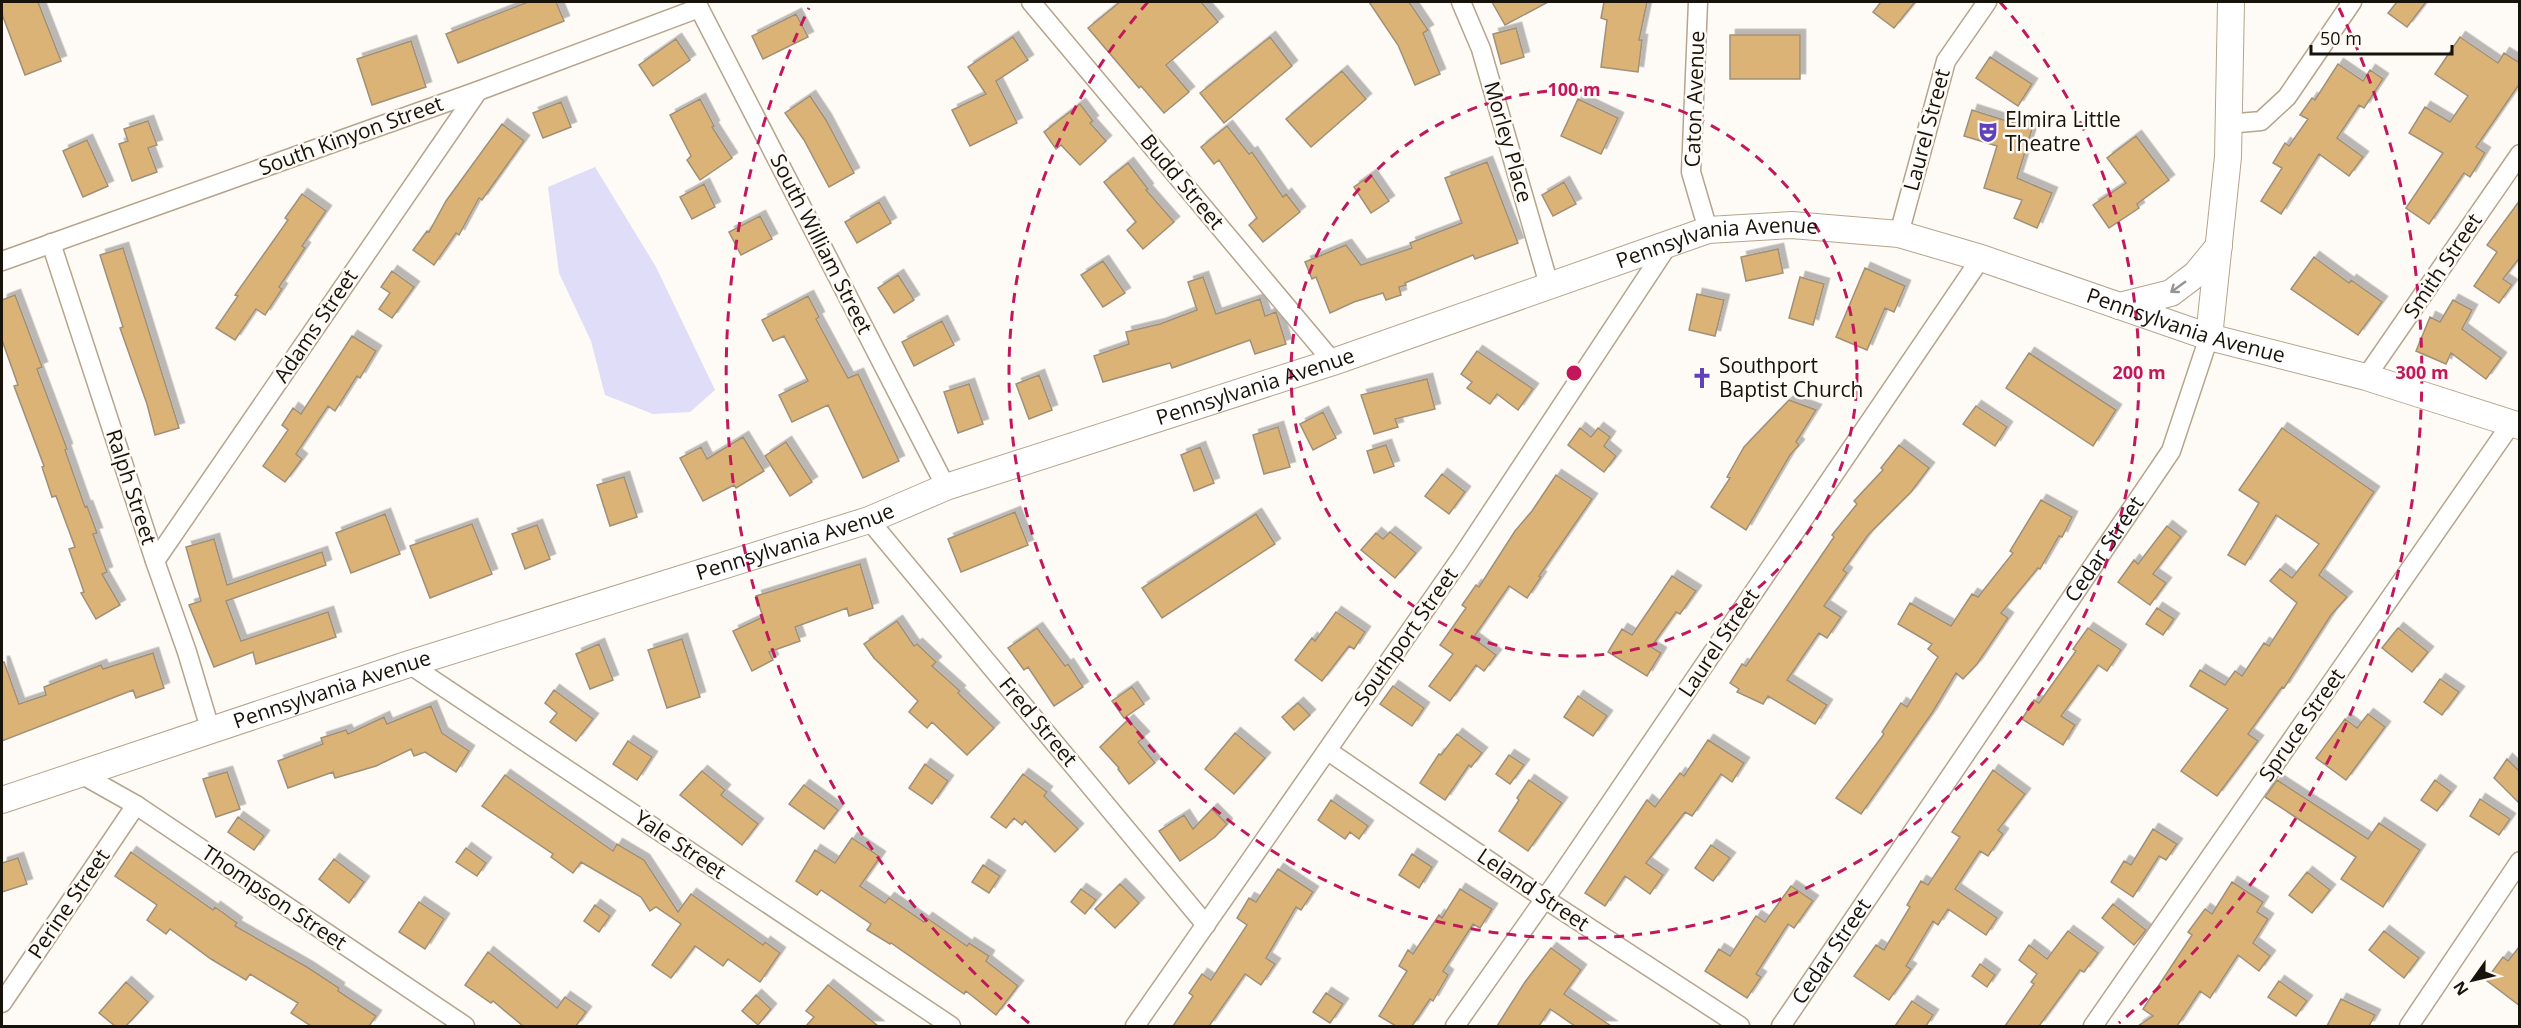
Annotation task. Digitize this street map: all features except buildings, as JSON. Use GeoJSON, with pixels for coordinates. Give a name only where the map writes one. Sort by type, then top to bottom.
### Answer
{"type":"FeatureCollection","features":[{"type":"Feature","properties":{"kind":"main road","name":"Cedar Street"},"geometry":{"type":"LineString","coordinates":[[2209,336],[2228,157],[2231,2]]}},
{"type":"Feature","properties":{"kind":"main road","name":"Pennsylvania Avenue"},"geometry":{"type":"LineString","coordinates":[[2,800],[410,664],[869,520],[946,487],[1333,362],[1708,230],[1792,225],[1899,234],[1981,258],[2209,336],[2366,378],[2516,425]]}},
{"type":"Feature","properties":{"kind":"main road"},"geometry":{"type":"LineString","coordinates":[[2119,306],[2171,293],[2196,274],[2219,246]]}},
{"type":"Feature","properties":{"kind":"street","name":"Budd Street"},"geometry":{"type":"LineString","coordinates":[[1031,2],[1333,362]]}},
{"type":"Feature","properties":{"kind":"street","name":"Morley Place"},"geometry":{"type":"LineString","coordinates":[[1461,2],[1481,49],[1549,285]]}},
{"type":"Feature","properties":{"kind":"street","name":"Caton Avenue"},"geometry":{"type":"LineString","coordinates":[[1698,2],[1691,172],[1708,230]]}},
{"type":"Feature","properties":{"kind":"street","name":"Laurel Street"},"geometry":{"type":"LineString","coordinates":[[1899,234],[1946,61],[1987,2]]}},
{"type":"Feature","properties":{"kind":"street"},"geometry":{"type":"LineString","coordinates":[[2228,124],[2261,121],[2287,97],[2352,2]]}},
{"type":"Feature","properties":{"kind":"street","name":"South Kinyon Street"},"geometry":{"type":"LineString","coordinates":[[2,261],[478,91],[698,5]]}},
{"type":"Feature","properties":{"kind":"street","name":"South William Street"},"geometry":{"type":"LineString","coordinates":[[698,5],[946,487]]}},
{"type":"Feature","properties":{"kind":"street","name":"Adams Street"},"geometry":{"type":"LineString","coordinates":[[155,561],[478,91]]}},
{"type":"Feature","properties":{"kind":"street","name":"Smith Street"},"geometry":{"type":"LineString","coordinates":[[2366,378],[2520,154]]}},
{"type":"Feature","properties":{"kind":"street","name":"Southport Street"},"geometry":{"type":"LineString","coordinates":[[1135,1026],[1461,558],[1670,242]]}},
{"type":"Feature","properties":{"kind":"street","name":"Ralph Street"},"geometry":{"type":"LineString","coordinates":[[51,243],[187,652],[211,732]]}},
{"type":"Feature","properties":{"kind":"street","name":"Laurel Street"},"geometry":{"type":"LineString","coordinates":[[1455,1026],[1545,899],[1981,258]]}},
{"type":"Feature","properties":{"kind":"street","name":"Cedar Street"},"geometry":{"type":"LineString","coordinates":[[1781,1026],[2171,451],[2209,336]]}},
{"type":"Feature","properties":{"kind":"street","name":"Spruce Street"},"geometry":{"type":"LineString","coordinates":[[2093,1026],[2516,425]]}},
{"type":"Feature","properties":{"kind":"street","name":"Fred Street"},"geometry":{"type":"LineString","coordinates":[[869,520],[1206,925]]}},
{"type":"Feature","properties":{"kind":"street","name":"Yale Street"},"geometry":{"type":"LineString","coordinates":[[410,664],[951,1026]]}},
{"type":"Feature","properties":{"kind":"street","name":"Leland Street"},"geometry":{"type":"LineString","coordinates":[[1328,750],[1545,899],[1740,1026]]}},
{"type":"Feature","properties":{"kind":"street","name":"Thompson Street"},"geometry":{"type":"LineString","coordinates":[[81,774],[136,805],[465,1026]]}},
{"type":"Feature","properties":{"kind":"street","name":"Perine Street"},"geometry":{"type":"LineString","coordinates":[[2,1003],[136,805]]}},
{"type":"Feature","properties":{"kind":"street"},"geometry":{"type":"LineString","coordinates":[[2409,1026],[2520,861]]}},
{"type":"Feature","properties":{"kind":"shaded area"},"geometry":{"type":"Polygon","coordinates":[[[595,167],[656,267],[715,390],[690,412],[653,414],[605,395],[591,341],[559,273],[548,187],[595,167]]]}},
{"type":"Feature","properties":{"kind":"place","name":"Elmira Little Theatre"},"geometry":{"type":"Point","coordinates":[1988,132]}},
{"type":"Feature","properties":{"kind":"place","name":"Southport Baptist Church"},"geometry":{"type":"Point","coordinates":[1702,378]}}]}
